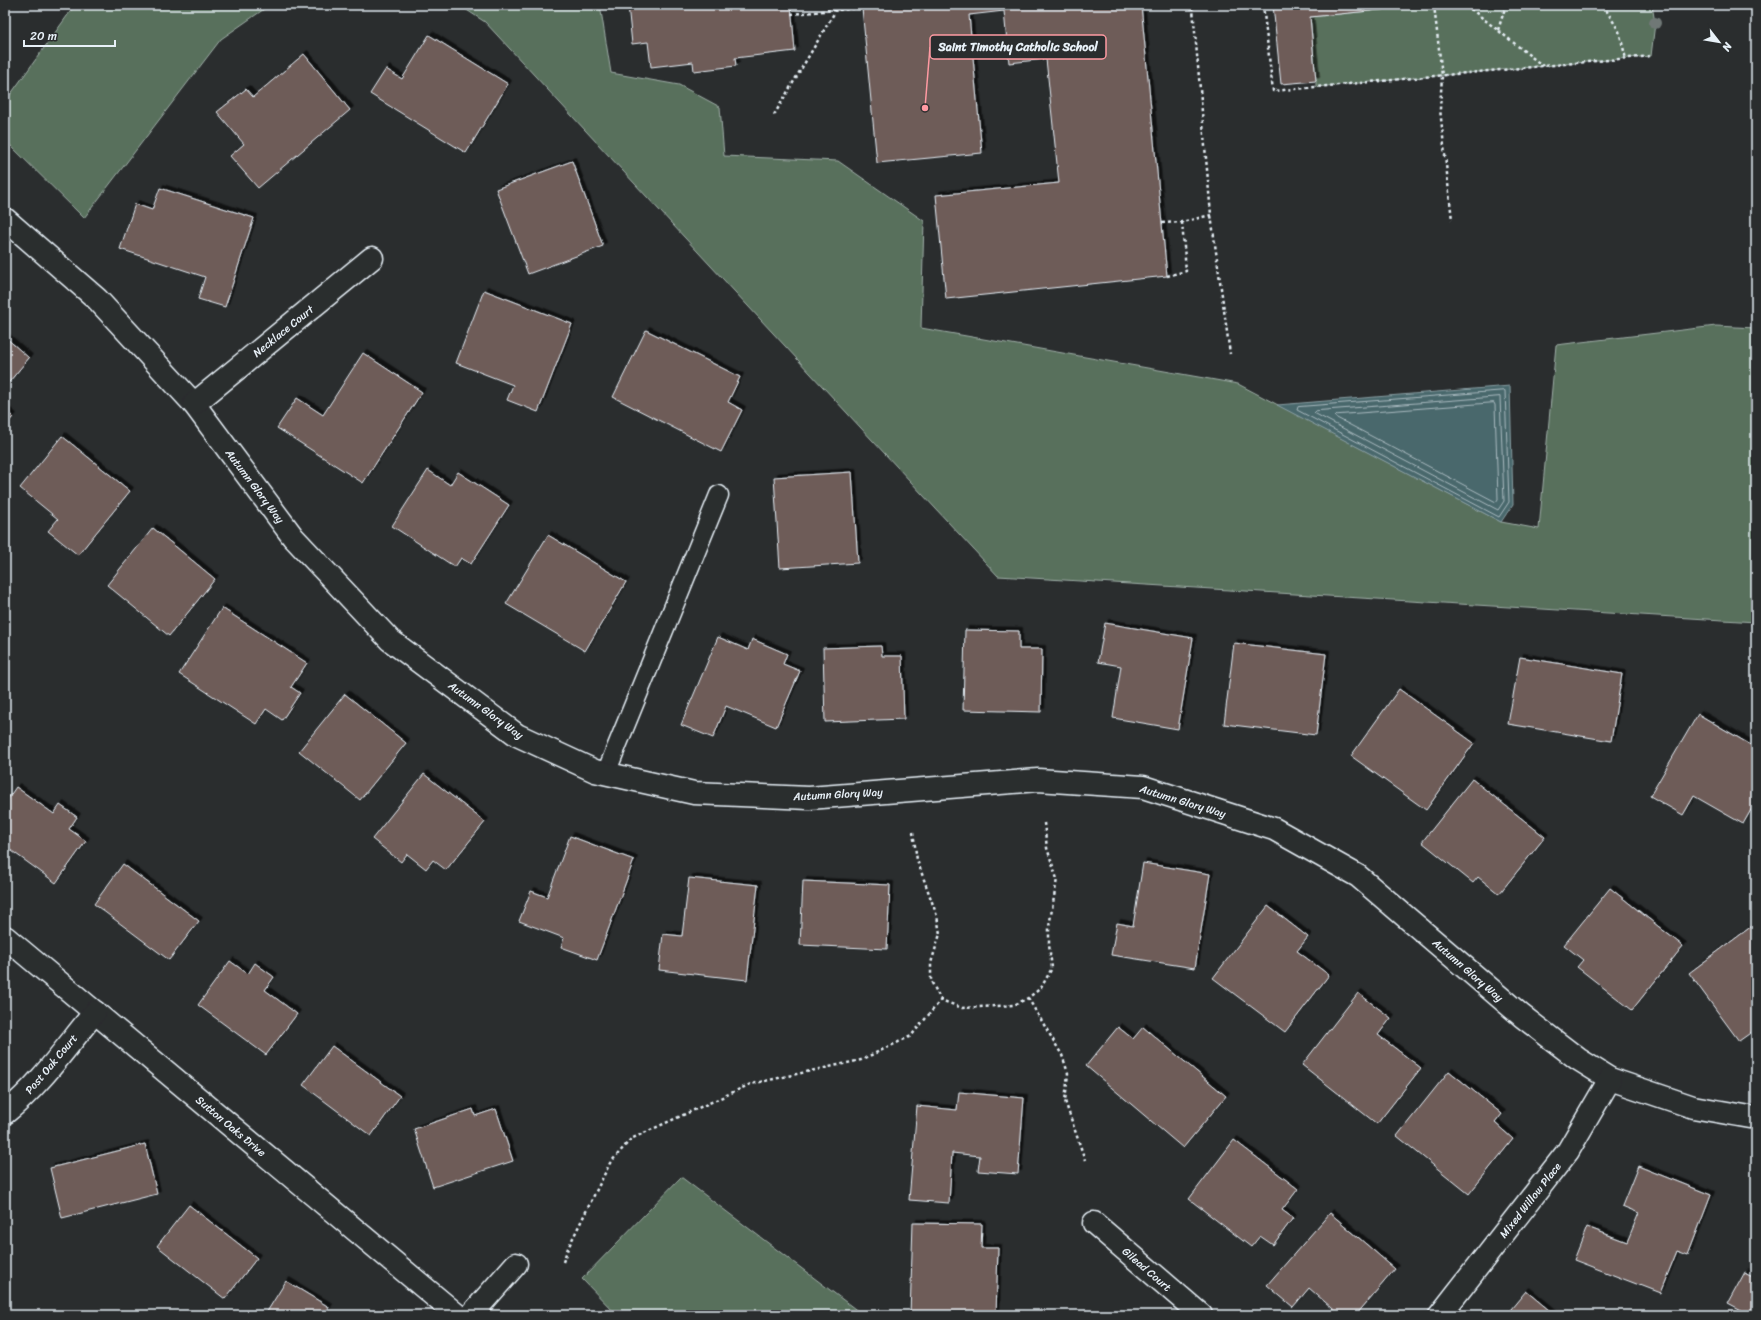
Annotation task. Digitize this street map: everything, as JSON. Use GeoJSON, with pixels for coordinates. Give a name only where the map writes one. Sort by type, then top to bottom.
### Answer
{"type":"FeatureCollection","features":[{"type":"Feature","properties":{"kind":"street","name":"Autumn Glory Way"},"geometry":{"type":"LineString","coordinates":[[5,219],[97,299],[194,404],[293,537],[390,640],[517,735],[595,771],[694,793],[809,798],[1038,780],[1143,787],[1274,829],[1358,876],[1522,1016],[1578,1059],[1610,1079],[1692,1106],[1756,1118]]}},
{"type":"Feature","properties":{"kind":"street","name":"Necklace Court"},"geometry":{"type":"LineString","coordinates":[[194,404],[372,258]]}},
{"type":"Feature","properties":{"kind":"street","name":"Sutton Oaks Drive"},"geometry":{"type":"LineString","coordinates":[[5,938],[457,1315]]}},
{"type":"Feature","properties":{"kind":"street","name":"Post Oak Court"},"geometry":{"type":"LineString","coordinates":[[5,1113],[43,1076],[95,1012]]}},
{"type":"Feature","properties":{"kind":"street","name":"Mixed Willow Place"},"geometry":{"type":"LineString","coordinates":[[1440,1315],[1568,1151],[1610,1079]]}},
{"type":"Feature","properties":{"kind":"street","name":"Gilead Court"},"geometry":{"type":"LineString","coordinates":[[1094,1223],[1200,1315]]}},
{"type":"Feature","properties":{"kind":"street"},"geometry":{"type":"LineString","coordinates":[[471,1315],[516,1264]]}},
{"type":"Feature","properties":{"kind":"lane"},"geometry":{"type":"LineString","coordinates":[[606,773],[719,495]]}},
{"type":"Feature","properties":{"kind":"path"},"geometry":{"type":"LineString","coordinates":[[791,14],[893,5]]}},
{"type":"Feature","properties":{"kind":"path"},"geometry":{"type":"LineString","coordinates":[[1180,5],[1193,9],[1211,216],[1230,354]]}},
{"type":"Feature","properties":{"kind":"path"},"geometry":{"type":"LineString","coordinates":[[1264,5],[1273,91],[1651,56]]}},
{"type":"Feature","properties":{"kind":"path"},"geometry":{"type":"LineString","coordinates":[[1434,5],[1442,76],[1440,109],[1452,220]]}},
{"type":"Feature","properties":{"kind":"path"},"geometry":{"type":"LineString","coordinates":[[1466,5],[1543,66]]}},
{"type":"Feature","properties":{"kind":"path"},"geometry":{"type":"LineString","coordinates":[[1498,30],[1506,5]]}},
{"type":"Feature","properties":{"kind":"path"},"geometry":{"type":"LineString","coordinates":[[1603,5],[1619,31],[1626,59]]}},
{"type":"Feature","properties":{"kind":"path"},"geometry":{"type":"LineString","coordinates":[[774,115],[836,10]]}},
{"type":"Feature","properties":{"kind":"path"},"geometry":{"type":"LineString","coordinates":[[1162,223],[1182,222],[1211,216]]}},
{"type":"Feature","properties":{"kind":"path"},"geometry":{"type":"LineString","coordinates":[[1166,276],[1186,271],[1182,222]]}},
{"type":"Feature","properties":{"kind":"path"},"geometry":{"type":"LineString","coordinates":[[913,832],[917,860],[937,916],[940,934],[931,963],[931,981],[941,1000],[962,1008],[1014,1005],[1028,998],[1041,988],[1052,968],[1049,945],[1049,927],[1057,879],[1047,848],[1044,823]]}},
{"type":"Feature","properties":{"kind":"path"},"geometry":{"type":"LineString","coordinates":[[1028,998],[1062,1055],[1068,1073],[1065,1101],[1085,1160]]}},
{"type":"Feature","properties":{"kind":"path"},"geometry":{"type":"LineString","coordinates":[[563,1262],[568,1248],[610,1163],[631,1139],[751,1084],[862,1060],[911,1036],[941,1000]]}},
{"type":"Feature","properties":{"kind":"green space"},"geometry":{"type":"Polygon","coordinates":[[[75,5],[270,5],[221,39],[84,218],[5,140],[5,102],[75,5]]]}},
{"type":"Feature","properties":{"kind":"green space"},"geometry":{"type":"Polygon","coordinates":[[[459,5],[600,5],[611,73],[679,85],[720,107],[724,156],[838,161],[924,221],[921,328],[1238,384],[1501,522],[1539,529],[1556,345],[1716,326],[1756,328],[1756,622],[998,576],[485,22],[459,5]]]}},
{"type":"Feature","properties":{"kind":"green space"},"geometry":{"type":"Polygon","coordinates":[[[1399,5],[1652,5],[1655,23],[1651,56],[1316,87],[1310,17],[1399,8],[1399,5]]]}},
{"type":"Feature","properties":{"kind":"green space"},"geometry":{"type":"Polygon","coordinates":[[[681,1177],[863,1315],[617,1315],[582,1279],[681,1177]]]}},
{"type":"Feature","properties":{"kind":"water"},"geometry":{"type":"Polygon","coordinates":[[[1510,386],[1513,504],[1501,522],[1277,405],[1510,386]]]}},
{"type":"Feature","properties":{"kind":"building"},"geometry":{"type":"Polygon","coordinates":[[[628,5],[791,5],[795,51],[735,58],[736,66],[694,71],[693,62],[651,67],[648,42],[632,44],[628,5]]]}},
{"type":"Feature","properties":{"kind":"building"},"geometry":{"type":"Polygon","coordinates":[[[897,5],[1141,5],[1167,276],[946,299],[936,195],[1059,183],[1046,59],[1009,63],[1004,11],[969,15],[982,153],[877,163],[862,8],[897,5]]]}},
{"type":"Feature","properties":{"kind":"building"},"geometry":{"type":"Polygon","coordinates":[[[1273,5],[1399,5],[1399,8],[1310,17],[1316,81],[1281,84],[1273,5]]]}},
{"type":"Feature","properties":{"kind":"building"},"geometry":{"type":"Polygon","coordinates":[[[429,35],[508,84],[466,153],[370,94],[386,69],[402,79],[429,35]]]}},
{"type":"Feature","properties":{"kind":"building"},"geometry":{"type":"Polygon","coordinates":[[[304,54],[350,110],[258,188],[230,156],[244,144],[217,112],[246,89],[253,97],[304,54]]]}},
{"type":"Feature","properties":{"kind":"building"},"geometry":{"type":"Polygon","coordinates":[[[572,161],[603,246],[528,274],[496,189],[572,161]]]}},
{"type":"Feature","properties":{"kind":"building"},"geometry":{"type":"Polygon","coordinates":[[[160,188],[254,218],[225,307],[198,299],[205,277],[120,249],[135,204],[152,210],[160,188]]]}},
{"type":"Feature","properties":{"kind":"building"},"geometry":{"type":"Polygon","coordinates":[[[484,290],[572,324],[538,412],[507,400],[513,385],[456,363],[484,290]]]}},
{"type":"Feature","properties":{"kind":"building"},"geometry":{"type":"Polygon","coordinates":[[[646,330],[740,377],[728,402],[742,410],[721,452],[613,397],[646,330]]]}},
{"type":"Feature","properties":{"kind":"building"},"geometry":{"type":"Polygon","coordinates":[[[5,337],[29,358],[5,387],[5,337]]]}},
{"type":"Feature","properties":{"kind":"building"},"geometry":{"type":"Polygon","coordinates":[[[363,353],[422,392],[363,483],[277,428],[297,398],[323,415],[363,353]]]}},
{"type":"Feature","properties":{"kind":"building"},"geometry":{"type":"Polygon","coordinates":[[[5,410],[13,417],[5,426],[5,410]]]}},
{"type":"Feature","properties":{"kind":"building"},"geometry":{"type":"Polygon","coordinates":[[[62,436],[130,491],[78,555],[48,531],[58,519],[20,488],[62,436]]]}},
{"type":"Feature","properties":{"kind":"building"},"geometry":{"type":"Polygon","coordinates":[[[428,470],[450,485],[458,472],[509,505],[471,564],[461,558],[455,567],[392,526],[428,470]]]}},
{"type":"Feature","properties":{"kind":"building"},"geometry":{"type":"Polygon","coordinates":[[[852,472],[858,563],[780,568],[774,477],[852,472]]]}},
{"type":"Feature","properties":{"kind":"building"},"geometry":{"type":"Polygon","coordinates":[[[153,528],[215,579],[169,636],[107,585],[153,528]]]}},
{"type":"Feature","properties":{"kind":"building"},"geometry":{"type":"Polygon","coordinates":[[[548,535],[626,582],[585,651],[506,604],[548,535]]]}},
{"type":"Feature","properties":{"kind":"building"},"geometry":{"type":"Polygon","coordinates":[[[222,608],[307,663],[291,687],[300,693],[282,720],[266,709],[256,724],[179,674],[222,608]]]}},
{"type":"Feature","properties":{"kind":"building"},"geometry":{"type":"Polygon","coordinates":[[[1105,623],[1193,638],[1178,729],[1113,718],[1121,666],[1098,662],[1105,623]]]}},
{"type":"Feature","properties":{"kind":"building"},"geometry":{"type":"Polygon","coordinates":[[[965,630],[1019,631],[1019,649],[1042,649],[1041,712],[963,710],[965,630]]]}},
{"type":"Feature","properties":{"kind":"building"},"geometry":{"type":"Polygon","coordinates":[[[718,637],[748,650],[752,639],[787,654],[783,664],[800,671],[776,727],[726,706],[713,738],[681,725],[718,637]]]}},
{"type":"Feature","properties":{"kind":"building"},"geometry":{"type":"Polygon","coordinates":[[[1234,643],[1326,654],[1316,735],[1224,724],[1234,643]]]}},
{"type":"Feature","properties":{"kind":"building"},"geometry":{"type":"Polygon","coordinates":[[[881,646],[882,656],[902,656],[904,719],[825,722],[823,648],[881,646]]]}},
{"type":"Feature","properties":{"kind":"building"},"geometry":{"type":"Polygon","coordinates":[[[1520,657],[1622,674],[1611,741],[1508,724],[1520,657]]]}},
{"type":"Feature","properties":{"kind":"building"},"geometry":{"type":"Polygon","coordinates":[[[1399,689],[1474,743],[1426,810],[1351,756],[1399,689]]]}},
{"type":"Feature","properties":{"kind":"building"},"geometry":{"type":"Polygon","coordinates":[[[345,694],[406,743],[360,800],[299,751],[345,694]]]}},
{"type":"Feature","properties":{"kind":"building"},"geometry":{"type":"Polygon","coordinates":[[[1698,714],[1756,748],[1756,801],[1743,824],[1694,796],[1683,815],[1650,796],[1698,714]]]}},
{"type":"Feature","properties":{"kind":"building"},"geometry":{"type":"Polygon","coordinates":[[[424,774],[485,822],[446,870],[433,860],[426,869],[407,854],[401,862],[372,839],[424,774]]]}},
{"type":"Feature","properties":{"kind":"building"},"geometry":{"type":"Polygon","coordinates":[[[1472,779],[1545,837],[1499,894],[1478,877],[1473,883],[1422,842],[1472,779]]]}},
{"type":"Feature","properties":{"kind":"building"},"geometry":{"type":"Polygon","coordinates":[[[16,787],[54,814],[60,805],[77,817],[69,829],[86,841],[56,883],[5,846],[5,803],[16,787]]]}},
{"type":"Feature","properties":{"kind":"building"},"geometry":{"type":"Polygon","coordinates":[[[570,836],[634,860],[597,960],[561,947],[564,938],[519,921],[531,891],[547,897],[570,836]]]}},
{"type":"Feature","properties":{"kind":"building"},"geometry":{"type":"Polygon","coordinates":[[[1143,863],[1210,874],[1195,968],[1111,955],[1117,923],[1133,926],[1143,863]]]}},
{"type":"Feature","properties":{"kind":"building"},"geometry":{"type":"Polygon","coordinates":[[[123,864],[199,921],[169,960],[94,904],[123,864]]]}},
{"type":"Feature","properties":{"kind":"building"},"geometry":{"type":"Polygon","coordinates":[[[689,878],[758,885],[747,980],[659,970],[663,934],[682,936],[689,878]]]}},
{"type":"Feature","properties":{"kind":"building"},"geometry":{"type":"Polygon","coordinates":[[[803,881],[890,885],[887,949],[800,945],[803,881]]]}},
{"type":"Feature","properties":{"kind":"building"},"geometry":{"type":"Polygon","coordinates":[[[1610,888],[1683,946],[1632,1010],[1577,967],[1583,960],[1564,945],[1610,888]]]}},
{"type":"Feature","properties":{"kind":"building"},"geometry":{"type":"Polygon","coordinates":[[[1268,906],[1308,937],[1297,951],[1329,975],[1285,1032],[1213,978],[1268,906]]]}},
{"type":"Feature","properties":{"kind":"building"},"geometry":{"type":"Polygon","coordinates":[[[1756,923],[1756,1029],[1739,1041],[1689,973],[1756,923]]]}},
{"type":"Feature","properties":{"kind":"building"},"geometry":{"type":"Polygon","coordinates":[[[230,961],[248,974],[255,963],[274,977],[265,990],[297,1014],[266,1055],[198,1005],[230,961]]]}},
{"type":"Feature","properties":{"kind":"building"},"geometry":{"type":"Polygon","coordinates":[[[1358,993],[1391,1018],[1378,1035],[1421,1068],[1377,1124],[1302,1065],[1358,993]]]}},
{"type":"Feature","properties":{"kind":"building"},"geometry":{"type":"Polygon","coordinates":[[[1118,1027],[1133,1039],[1143,1027],[1226,1096],[1183,1148],[1086,1066],[1118,1027]]]}},
{"type":"Feature","properties":{"kind":"building"},"geometry":{"type":"Polygon","coordinates":[[[332,1046],[400,1096],[371,1136],[303,1085],[332,1046]]]}},
{"type":"Feature","properties":{"kind":"building"},"geometry":{"type":"Polygon","coordinates":[[[1449,1071],[1502,1114],[1495,1123],[1513,1139],[1469,1194],[1397,1136],[1449,1071]]]}},
{"type":"Feature","properties":{"kind":"building"},"geometry":{"type":"Polygon","coordinates":[[[959,1092],[1024,1098],[1018,1174],[978,1171],[980,1156],[952,1153],[949,1203],[909,1200],[917,1106],[957,1110],[959,1092]]]}},
{"type":"Feature","properties":{"kind":"building"},"geometry":{"type":"Polygon","coordinates":[[[473,1109],[475,1116],[496,1109],[513,1161],[433,1187],[414,1129],[473,1109]]]}},
{"type":"Feature","properties":{"kind":"building"},"geometry":{"type":"Polygon","coordinates":[[[1234,1140],[1298,1189],[1282,1210],[1293,1218],[1273,1245],[1260,1236],[1251,1247],[1189,1199],[1234,1140]]]}},
{"type":"Feature","properties":{"kind":"building"},"geometry":{"type":"Polygon","coordinates":[[[145,1144],[157,1194],[62,1218],[50,1168],[145,1144]]]}},
{"type":"Feature","properties":{"kind":"building"},"geometry":{"type":"Polygon","coordinates":[[[1638,1166],[1711,1195],[1688,1255],[1677,1251],[1660,1293],[1574,1260],[1587,1227],[1627,1242],[1639,1213],[1622,1206],[1638,1166]]]}},
{"type":"Feature","properties":{"kind":"building"},"geometry":{"type":"Polygon","coordinates":[[[189,1205],[257,1258],[225,1299],[157,1246],[189,1205]]]}},
{"type":"Feature","properties":{"kind":"building"},"geometry":{"type":"Polygon","coordinates":[[[1330,1213],[1395,1269],[1356,1315],[1340,1315],[1309,1288],[1293,1307],[1267,1285],[1330,1213]]]}},
{"type":"Feature","properties":{"kind":"building"},"geometry":{"type":"Polygon","coordinates":[[[913,1223],[982,1224],[981,1248],[998,1248],[996,1315],[910,1315],[913,1223]]]}},
{"type":"Feature","properties":{"kind":"building"},"geometry":{"type":"Polygon","coordinates":[[[1745,1272],[1756,1277],[1756,1315],[1751,1315],[1728,1303],[1745,1272]]]}},
{"type":"Feature","properties":{"kind":"building"},"geometry":{"type":"Polygon","coordinates":[[[286,1281],[329,1307],[325,1315],[265,1315],[286,1281]]]}},
{"type":"Feature","properties":{"kind":"building"},"geometry":{"type":"Polygon","coordinates":[[[1526,1291],[1555,1315],[1506,1315],[1526,1291]]]}},
{"type":"Feature","properties":{"kind":"place","name":"Saint Timothy Catholic School"},"geometry":{"type":"Point","coordinates":[925,108]}}]}
